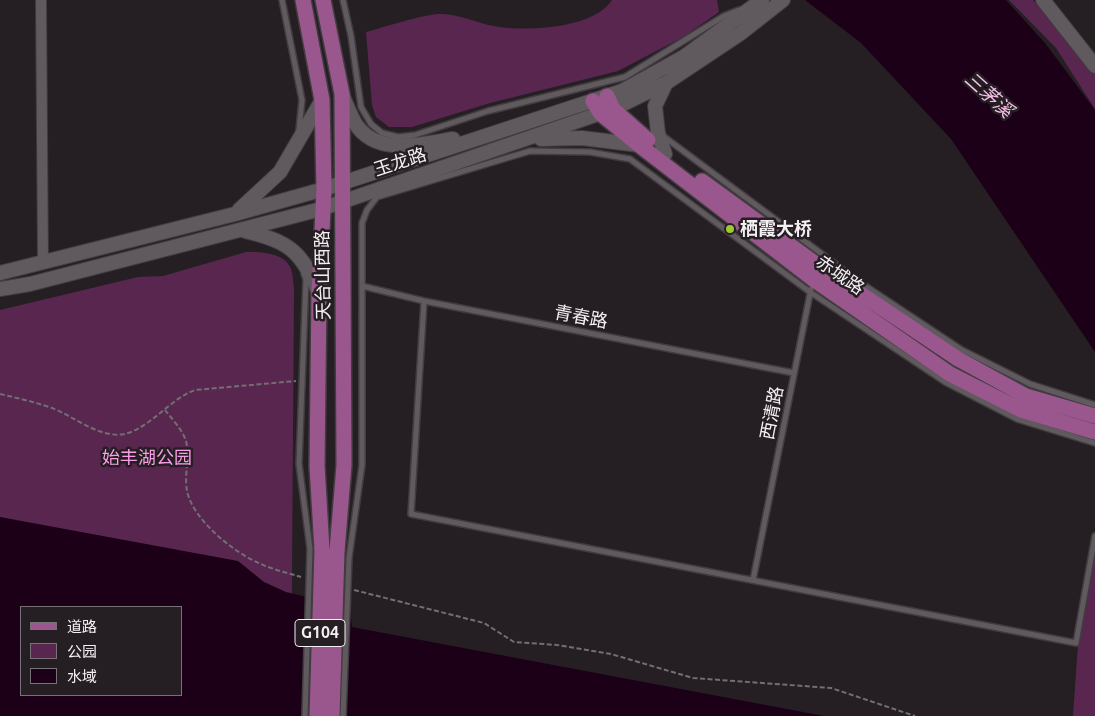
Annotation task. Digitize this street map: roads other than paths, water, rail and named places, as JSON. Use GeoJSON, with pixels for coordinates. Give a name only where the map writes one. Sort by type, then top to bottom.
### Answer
{"type":"FeatureCollection","features":[{"type":"Feature","properties":{"kind":"main road","name":"天台山西路"},"geometry":{"type":"LineString","coordinates":[[303,0],[322,100],[324,189],[321,209],[317,466],[330,552]]}},
{"type":"Feature","properties":{"kind":"main road","name":"天台山西路"},"geometry":{"type":"LineString","coordinates":[[323,0],[342,94],[344,182],[341,202],[344,465],[330,552]]}},
{"type":"Feature","properties":{"kind":"main road","name":"玉龙路"},"geometry":{"type":"LineString","coordinates":[[0,273],[43,264],[324,189],[491,134],[604,105],[666,83],[740,33],[783,0]]}},
{"type":"Feature","properties":{"kind":"main road"},"geometry":{"type":"LineString","coordinates":[[1043,0],[1095,66]]}},
{"type":"Feature","properties":{"kind":"main road","name":"玉龙路"},"geometry":{"type":"LineString","coordinates":[[0,289],[30,284],[244,231],[321,209],[528,140],[604,105],[622,91],[685,56],[760,1]]}},
{"type":"Feature","properties":{"kind":"main road"},"geometry":{"type":"LineString","coordinates":[[665,154],[658,133],[655,106],[666,83]]}},
{"type":"Feature","properties":{"kind":"main road"},"geometry":{"type":"LineString","coordinates":[[342,94],[356,125],[373,140],[392,146],[491,134]]}},
{"type":"Feature","properties":{"kind":"main road"},"geometry":{"type":"LineString","coordinates":[[234,214],[280,172],[322,100]]}},
{"type":"Feature","properties":{"kind":"main road","name":"赤城路"},"geometry":{"type":"LineString","coordinates":[[604,105],[639,146],[814,272],[950,374],[1021,410],[1095,432]]}},
{"type":"Feature","properties":{"kind":"main road","name":"赤城路"},"geometry":{"type":"LineString","coordinates":[[604,105],[814,272],[958,359],[1026,396],[1095,416]]}},
{"type":"Feature","properties":{"kind":"main road"},"geometry":{"type":"LineString","coordinates":[[528,140],[582,138],[639,146]]}},
{"type":"Feature","properties":{"kind":"main road"},"geometry":{"type":"LineString","coordinates":[[244,231],[271,238],[289,246],[312,277],[319,294]]}},
{"type":"Feature","properties":{"kind":"main road","name":"G104"},"geometry":{"type":"LineString","coordinates":[[317,716],[330,552]]}},
{"type":"Feature","properties":{"kind":"main road","name":"G104"},"geometry":{"type":"LineString","coordinates":[[330,552],[332,716]]}},
{"type":"Feature","properties":{"kind":"street"},"geometry":{"type":"LineString","coordinates":[[41,0],[43,264]]}},
{"type":"Feature","properties":{"kind":"lane"},"geometry":{"type":"LineString","coordinates":[[282,0],[302,100],[298,143]]}},
{"type":"Feature","properties":{"kind":"lane"},"geometry":{"type":"LineString","coordinates":[[343,0],[351,36],[361,107],[371,124],[382,133],[398,136],[415,135],[488,111],[625,76],[724,16],[760,1]]}},
{"type":"Feature","properties":{"kind":"lane"},"geometry":{"type":"LineString","coordinates":[[658,133],[814,272],[945,382],[1017,419],[1095,443]]}},
{"type":"Feature","properties":{"kind":"lane"},"geometry":{"type":"LineString","coordinates":[[306,716],[330,552],[362,465],[362,223],[367,210],[377,198],[530,151],[590,152],[630,159],[814,272],[962,350],[1030,384],[1095,404]]}},
{"type":"Feature","properties":{"kind":"lane"},"geometry":{"type":"LineString","coordinates":[[299,257],[306,279],[299,464],[330,552],[344,716]]}},
{"type":"Feature","properties":{"kind":"lane","name":"西清路"},"geometry":{"type":"LineString","coordinates":[[753,580],[814,272]]}},
{"type":"Feature","properties":{"kind":"lane","name":"青春路"},"geometry":{"type":"LineString","coordinates":[[362,286],[424,301],[794,373]]}},
{"type":"Feature","properties":{"kind":"lane"},"geometry":{"type":"LineString","coordinates":[[424,301],[411,514],[1076,644],[1095,536]]}},
{"type":"Feature","properties":{"kind":"water","name":"三茅溪"},"geometry":{"type":"Polygon","coordinates":[[[805,0],[1006,0],[1045,43],[1095,110],[1095,352],[951,139],[861,43],[805,0]]]}},
{"type":"Feature","properties":{"kind":"water"},"geometry":{"type":"Polygon","coordinates":[[[0,517],[238,561],[264,582],[286,592],[350,607],[352,627],[824,716],[0,716],[0,517]]]}},
{"type":"Feature","properties":{"kind":"place","name":"栖霞大桥"},"geometry":{"type":"Point","coordinates":[730,229]}},
{"type":"Feature","properties":{"kind":"park label","name":"始丰湖公园"},"geometry":{"type":"Point","coordinates":[147,458]}}]}
